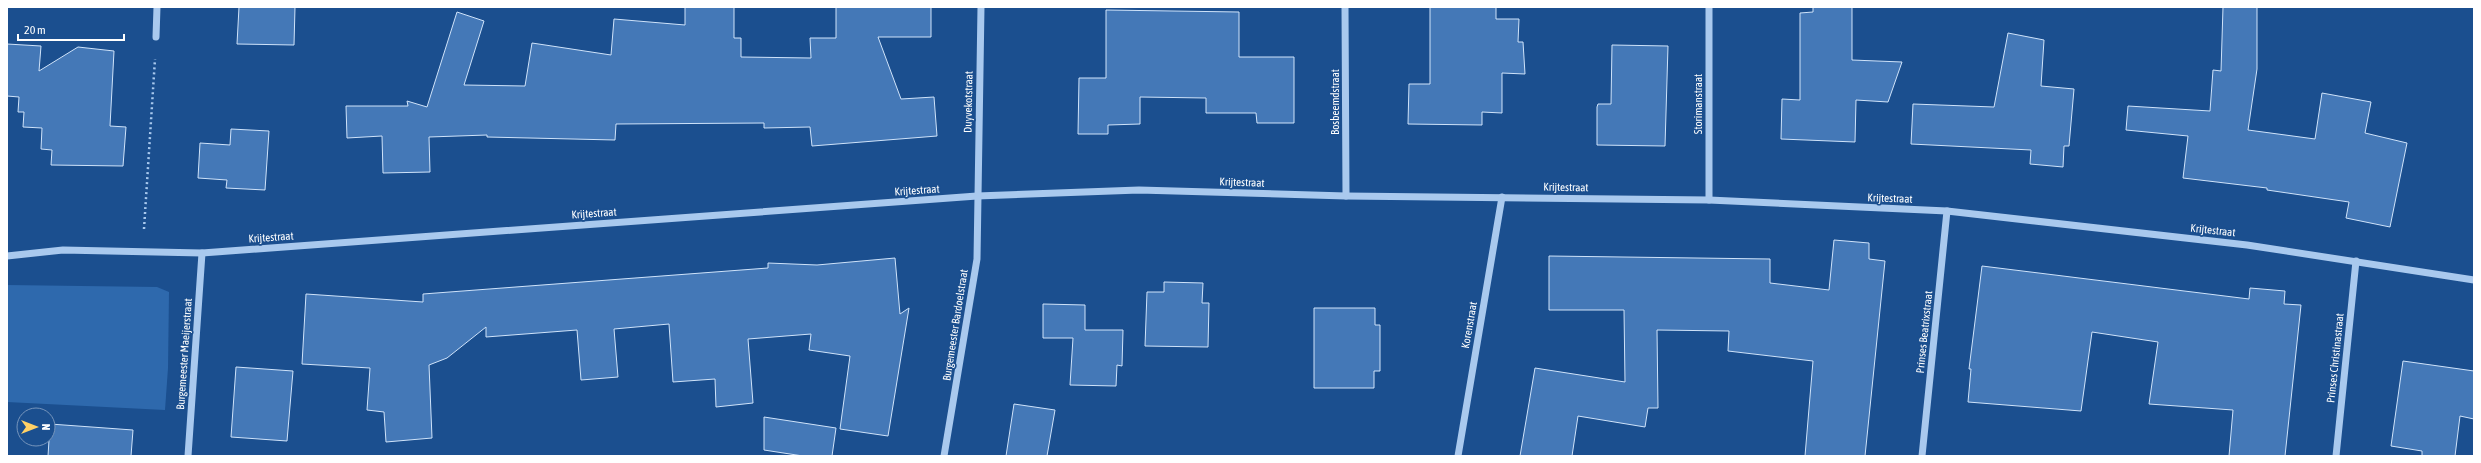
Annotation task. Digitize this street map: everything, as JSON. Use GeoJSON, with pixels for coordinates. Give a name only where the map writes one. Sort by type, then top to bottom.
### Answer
{"type":"FeatureCollection","features":[{"type":"Feature","properties":{"kind":"street"},"geometry":{"type":"LineString","coordinates":[[156,37],[157,7]]}},
{"type":"Feature","properties":{"kind":"street","name":"Duyvekotstraat"},"geometry":{"type":"LineString","coordinates":[[977,196],[981,7]]}},
{"type":"Feature","properties":{"kind":"street","name":"Bosbeemdstraat"},"geometry":{"type":"LineString","coordinates":[[1345,7],[1346,196]]}},
{"type":"Feature","properties":{"kind":"street","name":"Storimanstraat"},"geometry":{"type":"LineString","coordinates":[[1708,200],[1709,7]]}},
{"type":"Feature","properties":{"kind":"street","name":"Krijtestraat"},"geometry":{"type":"LineString","coordinates":[[7,256],[63,250],[202,253],[977,196],[1139,190],[1346,196],[1708,200],[1947,211],[2246,245],[2474,280]]}},
{"type":"Feature","properties":{"kind":"street","name":"Burgemeester Bardoelstraat"},"geometry":{"type":"LineString","coordinates":[[944,456],[977,259],[977,196]]}},
{"type":"Feature","properties":{"kind":"street","name":"Korenstraat"},"geometry":{"type":"LineString","coordinates":[[1458,456],[1502,197]]}},
{"type":"Feature","properties":{"kind":"street","name":"Prinses Beatrixstraat"},"geometry":{"type":"LineString","coordinates":[[1922,456],[1947,211]]}},
{"type":"Feature","properties":{"kind":"street","name":"Burgemeester Maeijerstraat"},"geometry":{"type":"LineString","coordinates":[[188,456],[202,253]]}},
{"type":"Feature","properties":{"kind":"street","name":"Prinses Christinastraat"},"geometry":{"type":"LineString","coordinates":[[2336,456],[2356,262]]}},
{"type":"Feature","properties":{"kind":"path"},"geometry":{"type":"LineString","coordinates":[[142,252],[156,37]]}},
{"type":"Feature","properties":{"kind":"shaded area"},"geometry":{"type":"Polygon","coordinates":[[[7,285],[157,287],[169,292],[168,368],[165,410],[7,402],[7,285]]]}},
{"type":"Feature","properties":{"kind":"building"},"geometry":{"type":"Polygon","coordinates":[[[239,7],[295,7],[294,45],[237,44],[239,7]]]}},
{"type":"Feature","properties":{"kind":"building"},"geometry":{"type":"Polygon","coordinates":[[[685,7],[734,7],[734,38],[741,38],[741,57],[811,58],[810,38],[836,38],[836,7],[931,7],[931,37],[878,37],[901,99],[934,97],[937,136],[812,146],[810,127],[764,128],[764,123],[616,124],[615,140],[487,137],[487,135],[429,137],[430,172],[383,173],[382,136],[347,138],[346,106],[408,106],[407,101],[427,107],[457,12],[484,21],[464,85],[525,86],[532,43],[611,55],[614,19],[685,25],[685,7]]]}},
{"type":"Feature","properties":{"kind":"building"},"geometry":{"type":"Polygon","coordinates":[[[1430,7],[1496,7],[1496,19],[1519,19],[1518,42],[1523,42],[1525,74],[1502,73],[1502,113],[1482,112],[1482,125],[1408,124],[1409,84],[1430,84],[1430,7]]]}},
{"type":"Feature","properties":{"kind":"building"},"geometry":{"type":"Polygon","coordinates":[[[1813,7],[1852,7],[1852,60],[1902,62],[1888,102],[1856,100],[1855,142],[1781,139],[1782,99],[1800,100],[1800,13],[1813,12],[1813,7]]]}},
{"type":"Feature","properties":{"kind":"building"},"geometry":{"type":"Polygon","coordinates":[[[2223,7],[2257,7],[2257,69],[2248,130],[2315,139],[2322,93],[2371,102],[2365,133],[2407,143],[2390,227],[2346,218],[2349,202],[2267,190],[2267,188],[2183,178],[2188,136],[2126,130],[2128,106],[2210,111],[2213,70],[2221,71],[2223,7]]]}},
{"type":"Feature","properties":{"kind":"building"},"geometry":{"type":"Polygon","coordinates":[[[1106,10],[1239,12],[1239,57],[1294,57],[1294,123],[1257,123],[1256,113],[1206,113],[1206,98],[1140,97],[1140,124],[1108,125],[1108,134],[1078,134],[1079,78],[1106,78],[1106,10]]]}},
{"type":"Feature","properties":{"kind":"building"},"geometry":{"type":"Polygon","coordinates":[[[2008,33],[2044,40],[2041,86],[2074,89],[2069,146],[2064,146],[2063,167],[2030,164],[2031,150],[1911,144],[1913,104],[1994,107],[2008,33]]]}},
{"type":"Feature","properties":{"kind":"building"},"geometry":{"type":"Polygon","coordinates":[[[7,44],[41,46],[39,71],[78,47],[114,51],[110,126],[126,127],[123,166],[51,165],[52,150],[41,149],[42,128],[23,127],[24,112],[18,112],[19,97],[7,96],[7,44]]]}},
{"type":"Feature","properties":{"kind":"building"},"geometry":{"type":"Polygon","coordinates":[[[1612,45],[1668,46],[1665,146],[1597,145],[1598,104],[1611,104],[1612,45]]]}},
{"type":"Feature","properties":{"kind":"building"},"geometry":{"type":"Polygon","coordinates":[[[231,129],[269,131],[265,190],[226,188],[227,180],[198,178],[200,143],[230,145],[231,129]]]}},
{"type":"Feature","properties":{"kind":"building"},"geometry":{"type":"Polygon","coordinates":[[[1834,240],[1869,243],[1869,259],[1885,261],[1865,456],[1805,456],[1813,361],[1728,351],[1729,331],[1657,330],[1658,408],[1648,408],[1645,427],[1578,416],[1572,456],[1520,456],[1535,368],[1625,382],[1624,310],[1549,310],[1549,256],[1770,259],[1770,283],[1829,290],[1834,240]]]}},
{"type":"Feature","properties":{"kind":"building"},"geometry":{"type":"Polygon","coordinates":[[[895,258],[900,314],[909,308],[888,436],[840,429],[850,356],[809,350],[811,334],[748,339],[753,403],[716,407],[715,379],[673,382],[669,324],[614,329],[618,377],[581,380],[577,330],[486,337],[486,327],[447,358],[429,365],[432,438],[386,442],[384,412],[367,410],[370,368],[302,364],[306,294],[423,302],[423,294],[768,268],[768,263],[817,265],[895,258]]]}},
{"type":"Feature","properties":{"kind":"building"},"geometry":{"type":"Polygon","coordinates":[[[1982,266],[2249,299],[2250,288],[2285,291],[2284,304],[2301,305],[2285,456],[2229,456],[2233,410],[2149,404],[2158,342],[2092,332],[2081,411],[1968,402],[1971,369],[1969,369],[1982,266]]]}},
{"type":"Feature","properties":{"kind":"building"},"geometry":{"type":"Polygon","coordinates":[[[1164,282],[1203,283],[1202,303],[1209,303],[1208,347],[1145,346],[1147,292],[1164,292],[1164,282]]]}},
{"type":"Feature","properties":{"kind":"building"},"geometry":{"type":"Polygon","coordinates":[[[1043,304],[1085,305],[1085,330],[1123,330],[1122,366],[1117,365],[1116,386],[1070,385],[1073,338],[1043,338],[1043,304]]]}},
{"type":"Feature","properties":{"kind":"building"},"geometry":{"type":"Polygon","coordinates":[[[1314,308],[1375,308],[1375,325],[1380,325],[1380,371],[1374,371],[1374,388],[1314,388],[1314,308]]]}},
{"type":"Feature","properties":{"kind":"building"},"geometry":{"type":"Polygon","coordinates":[[[2403,361],[2474,371],[2474,419],[2460,416],[2455,456],[2422,456],[2422,451],[2391,446],[2403,361]]]}},
{"type":"Feature","properties":{"kind":"building"},"geometry":{"type":"Polygon","coordinates":[[[236,367],[293,371],[287,441],[231,437],[236,367]]]}},
{"type":"Feature","properties":{"kind":"building"},"geometry":{"type":"Polygon","coordinates":[[[1014,404],[1055,410],[1047,456],[1006,456],[1014,404]]]}},
{"type":"Feature","properties":{"kind":"building"},"geometry":{"type":"Polygon","coordinates":[[[764,417],[836,428],[832,456],[803,456],[764,450],[764,417]]]}},
{"type":"Feature","properties":{"kind":"building"},"geometry":{"type":"Polygon","coordinates":[[[56,424],[133,430],[131,456],[48,456],[49,447],[56,447],[56,424]]]}}]}
